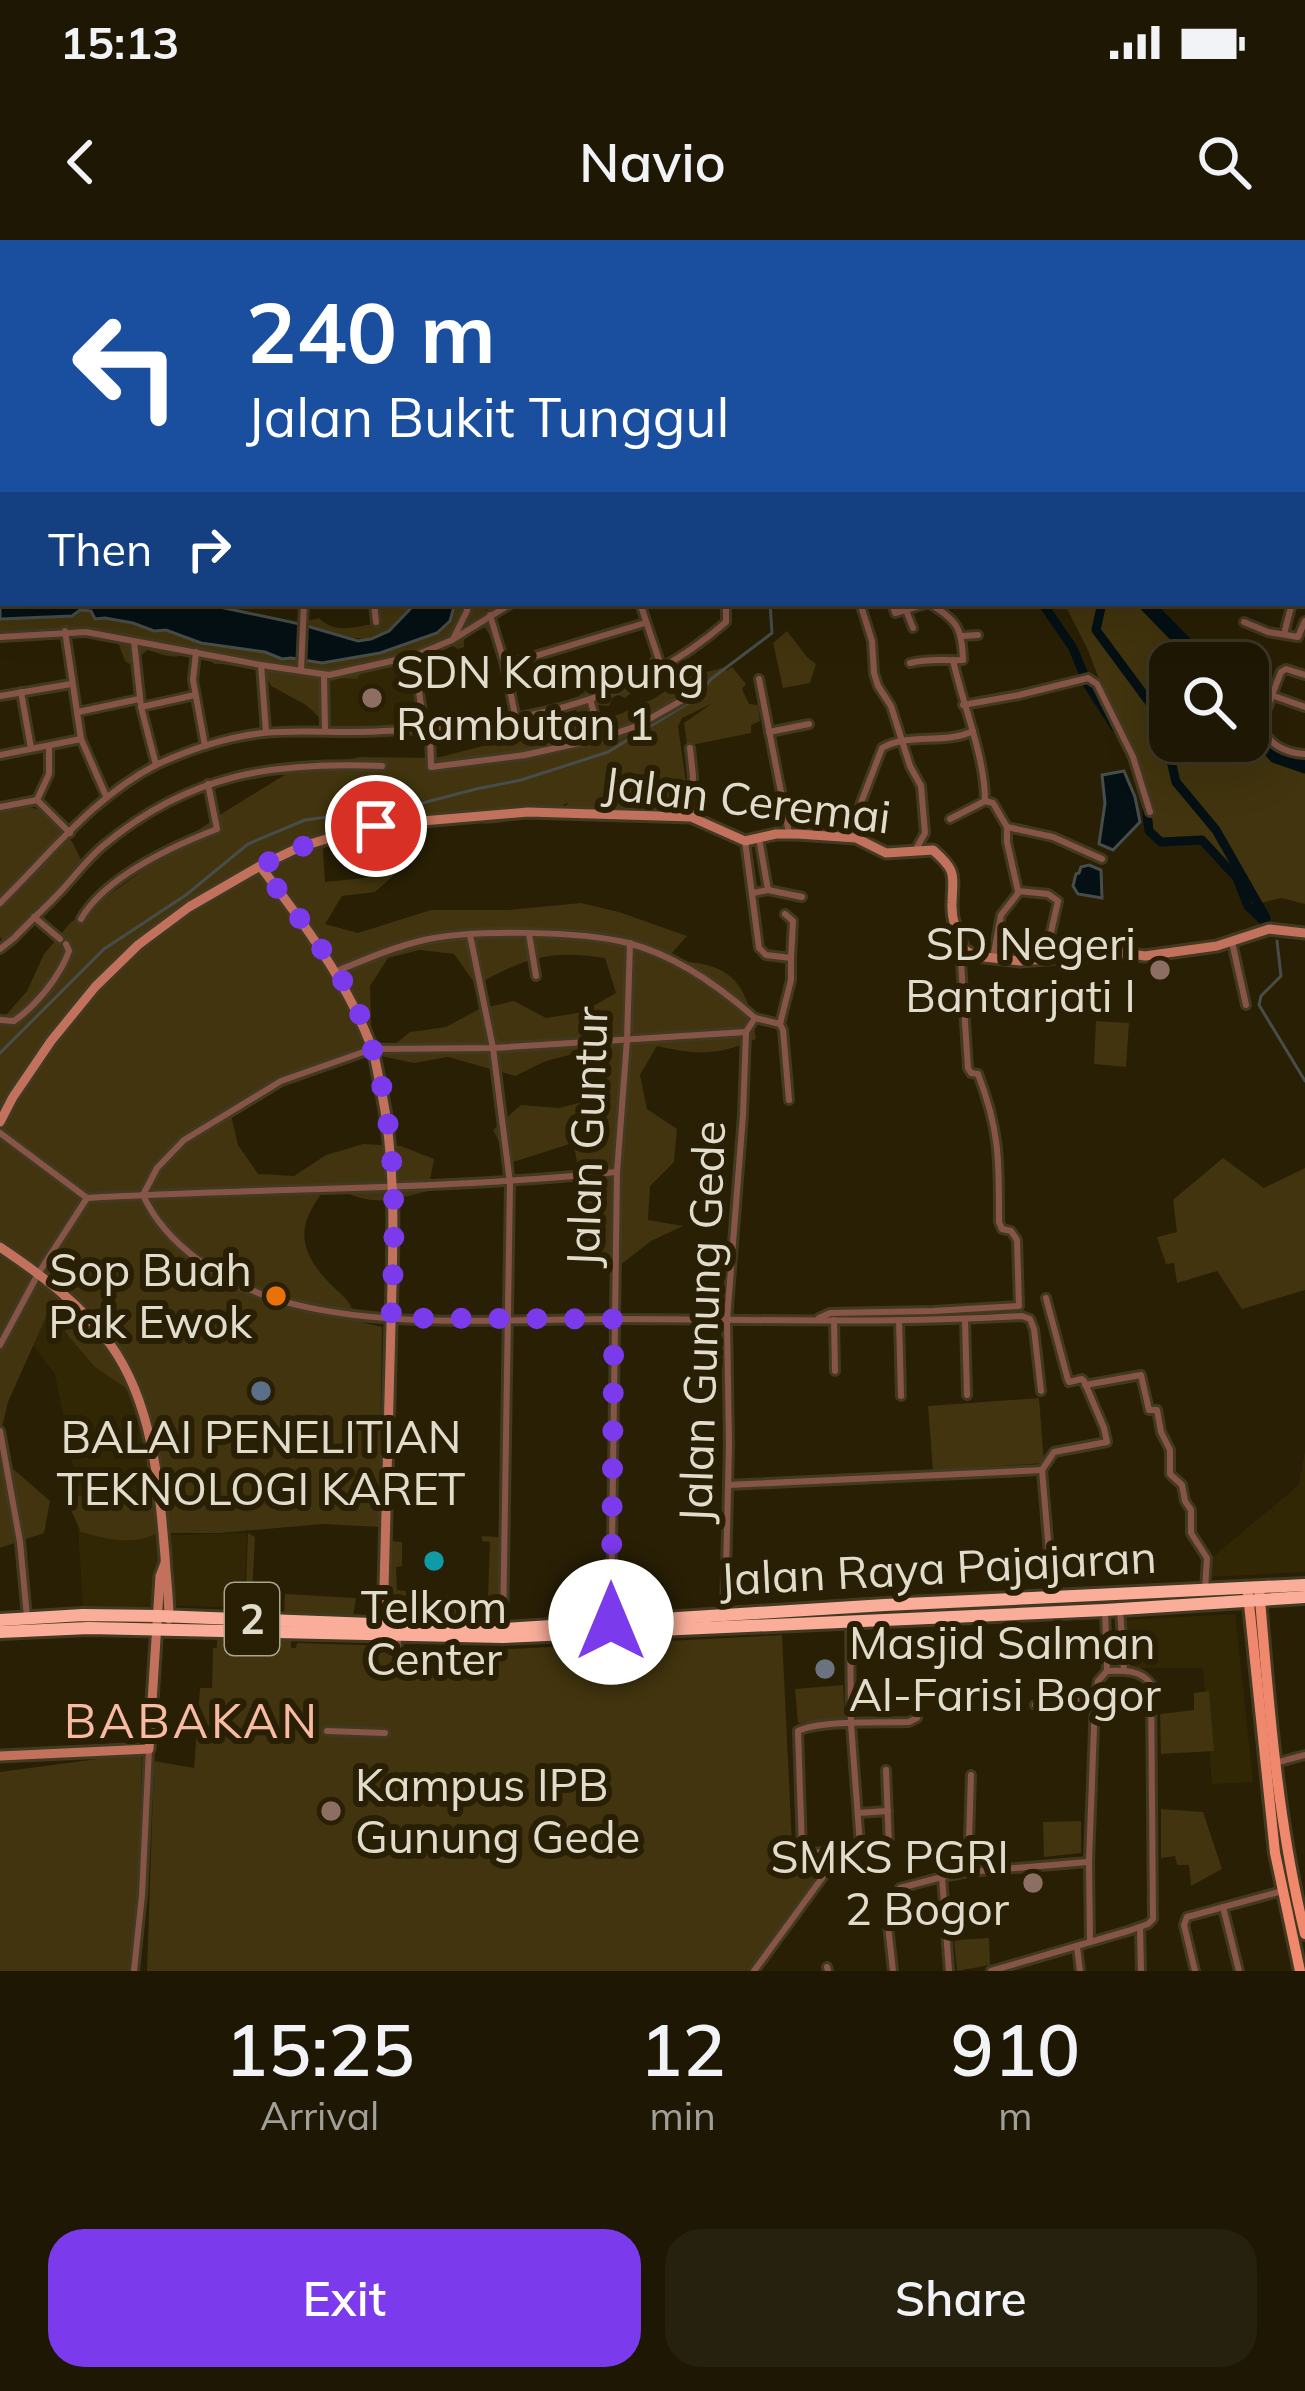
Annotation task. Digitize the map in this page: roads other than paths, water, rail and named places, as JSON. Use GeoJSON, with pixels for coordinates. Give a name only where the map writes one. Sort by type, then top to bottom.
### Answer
{"type":"FeatureCollection","features":[{"type":"Feature","properties":{"kind":"highway","name":"Jalan Raya Pajajaran"},"geometry":{"type":"LineString","coordinates":[[1053,1606],[1113,1610],[1305,1585]]}},
{"type":"Feature","properties":{"kind":"highway","name":"Jalan Raya Pajajaran"},"geometry":{"type":"LineString","coordinates":[[503,1633],[1053,1606],[1204,1590],[1305,1597]]}},
{"type":"Feature","properties":{"kind":"highway","name":"Jalan Raya Pajajaran"},"geometry":{"type":"LineString","coordinates":[[503,1633],[725,1615],[850,1614]]}},
{"type":"Feature","properties":{"kind":"highway","name":"2"},"geometry":{"type":"LineString","coordinates":[[0,1620],[383,1625],[503,1633]]}},
{"type":"Feature","properties":{"kind":"highway","name":"2"},"geometry":{"type":"LineString","coordinates":[[0,1632],[164,1622],[398,1636],[503,1633]]}},
{"type":"Feature","properties":{"kind":"main road"},"geometry":{"type":"LineString","coordinates":[[1254,1594],[1282,1891],[1300,1971]]}},
{"type":"Feature","properties":{"kind":"main road"},"geometry":{"type":"LineString","coordinates":[[1268,1747],[1275,1763],[1286,1849],[1304,1926]]}},
{"type":"Feature","properties":{"kind":"street"},"geometry":{"type":"LineString","coordinates":[[301,666],[304,606]]}},
{"type":"Feature","properties":{"kind":"street"},"geometry":{"type":"LineString","coordinates":[[374,606],[376,622]]}},
{"type":"Feature","properties":{"kind":"street"},"geometry":{"type":"LineString","coordinates":[[452,640],[467,606]]}},
{"type":"Feature","properties":{"kind":"street"},"geometry":{"type":"LineString","coordinates":[[0,637],[86,632],[260,665],[301,666],[324,675],[414,656],[452,640],[506,606]]}},
{"type":"Feature","properties":{"kind":"street"},"geometry":{"type":"LineString","coordinates":[[641,606],[661,666]]}},
{"type":"Feature","properties":{"kind":"street"},"geometry":{"type":"LineString","coordinates":[[0,903],[106,797],[156,765],[206,746],[266,732],[469,726],[546,714],[613,691],[661,666],[723,626],[726,606]]}},
{"type":"Feature","properties":{"kind":"street"},"geometry":{"type":"LineString","coordinates":[[861,606],[872,641],[874,674],[891,706],[922,793],[925,833],[916,850]]}},
{"type":"Feature","properties":{"kind":"street"},"geometry":{"type":"LineString","coordinates":[[893,606],[895,613],[919,606]]}},
{"type":"Feature","properties":{"kind":"street"},"geometry":{"type":"LineString","coordinates":[[910,663],[963,659],[962,636],[945,611],[934,606]]}},
{"type":"Feature","properties":{"kind":"street"},"geometry":{"type":"LineString","coordinates":[[1283,636],[1291,606]]}},
{"type":"Feature","properties":{"kind":"street"},"geometry":{"type":"LineString","coordinates":[[906,610],[913,628]]}},
{"type":"Feature","properties":{"kind":"street"},"geometry":{"type":"LineString","coordinates":[[490,615],[516,720]]}},
{"type":"Feature","properties":{"kind":"street"},"geometry":{"type":"LineString","coordinates":[[952,620],[965,616]]}},
{"type":"Feature","properties":{"kind":"street"},"geometry":{"type":"LineString","coordinates":[[1244,622],[1298,637],[1305,621]]}},
{"type":"Feature","properties":{"kind":"street"},"geometry":{"type":"LineString","coordinates":[[505,665],[645,623]]}},
{"type":"Feature","properties":{"kind":"street"},"geometry":{"type":"LineString","coordinates":[[65,632],[81,739],[106,797]]}},
{"type":"Feature","properties":{"kind":"street"},"geometry":{"type":"LineString","coordinates":[[962,636],[978,635]]}},
{"type":"Feature","properties":{"kind":"street"},"geometry":{"type":"LineString","coordinates":[[134,640],[140,703],[156,765]]}},
{"type":"Feature","properties":{"kind":"street"},"geometry":{"type":"LineString","coordinates":[[196,652],[195,694],[206,746]]}},
{"type":"Feature","properties":{"kind":"street"},"geometry":{"type":"LineString","coordinates":[[414,656],[431,767],[525,755],[601,738],[637,726],[700,690]]}},
{"type":"Feature","properties":{"kind":"street"},"geometry":{"type":"LineString","coordinates":[[953,660],[973,731],[985,801],[993,803],[1007,827],[1019,892]]}},
{"type":"Feature","properties":{"kind":"street"},"geometry":{"type":"LineString","coordinates":[[260,665],[266,732]]}},
{"type":"Feature","properties":{"kind":"street"},"geometry":{"type":"LineString","coordinates":[[1305,676],[1286,669],[1281,672],[1261,724],[1279,747],[1305,754]]}},
{"type":"Feature","properties":{"kind":"street"},"geometry":{"type":"LineString","coordinates":[[324,675],[326,732]]}},
{"type":"Feature","properties":{"kind":"street"},"geometry":{"type":"LineString","coordinates":[[963,705],[1088,678],[1096,684],[1133,757],[1150,812]]}},
{"type":"Feature","properties":{"kind":"street"},"geometry":{"type":"LineString","coordinates":[[759,679],[789,833]]}},
{"type":"Feature","properties":{"kind":"street"},"geometry":{"type":"LineString","coordinates":[[0,696],[71,684]]}},
{"type":"Feature","properties":{"kind":"street"},"geometry":{"type":"LineString","coordinates":[[21,692],[32,749]]}},
{"type":"Feature","properties":{"kind":"street"},"geometry":{"type":"LineString","coordinates":[[77,712],[195,694]]}},
{"type":"Feature","properties":{"kind":"street"},"geometry":{"type":"LineString","coordinates":[[1271,695],[1305,707]]}},
{"type":"Feature","properties":{"kind":"street"},"geometry":{"type":"LineString","coordinates":[[590,699],[601,738]]}},
{"type":"Feature","properties":{"kind":"street"},"geometry":{"type":"LineString","coordinates":[[769,733],[808,724]]}},
{"type":"Feature","properties":{"kind":"street"},"geometry":{"type":"LineString","coordinates":[[856,838],[854,821],[882,748],[973,731]]}},
{"type":"Feature","properties":{"kind":"street"},"geometry":{"type":"LineString","coordinates":[[0,754],[81,739]]}},
{"type":"Feature","properties":{"kind":"street"},"geometry":{"type":"LineString","coordinates":[[37,800],[49,774],[50,746]]}},
{"type":"Feature","properties":{"kind":"street"},"geometry":{"type":"LineString","coordinates":[[690,748],[691,817]]}},
{"type":"Feature","properties":{"kind":"street"},"geometry":{"type":"LineString","coordinates":[[0,949],[84,864],[149,811],[250,771],[382,766]]}},
{"type":"Feature","properties":{"kind":"street"},"geometry":{"type":"LineString","coordinates":[[81,919],[114,882],[167,850],[217,829],[208,784]]}},
{"type":"Feature","properties":{"kind":"street"},"geometry":{"type":"LineString","coordinates":[[0,806],[37,800]]}},
{"type":"Feature","properties":{"kind":"street"},"geometry":{"type":"LineString","coordinates":[[37,800],[70,832]]}},
{"type":"Feature","properties":{"kind":"street","name":"Jalan Ceremai"},"geometry":{"type":"LineString","coordinates":[[950,819],[985,801]]}},
{"type":"Feature","properties":{"kind":"street","name":"Jalan Ceremai"},"geometry":{"type":"LineString","coordinates":[[0,1122],[51,1041],[124,958],[189,907],[260,866],[300,847],[376,826],[528,812],[691,817],[745,841],[789,833],[856,838],[886,853],[933,850],[949,867],[955,884],[953,922],[965,950]]}},
{"type":"Feature","properties":{"kind":"street"},"geometry":{"type":"LineString","coordinates":[[1007,827],[1053,837],[1102,860]]}},
{"type":"Feature","properties":{"kind":"street"},"geometry":{"type":"LineString","coordinates":[[758,838],[768,890]]}},
{"type":"Feature","properties":{"kind":"street"},"geometry":{"type":"LineString","coordinates":[[745,841],[760,951],[791,958]]}},
{"type":"Feature","properties":{"kind":"street"},"geometry":{"type":"LineString","coordinates":[[260,866],[337,971],[372,1049],[389,1135],[394,1186],[383,1625]]}},
{"type":"Feature","properties":{"kind":"street"},"geometry":{"type":"LineString","coordinates":[[753,893],[768,890],[802,897]]}},
{"type":"Feature","properties":{"kind":"street"},"geometry":{"type":"LineString","coordinates":[[993,958],[1001,914],[1019,892]]}},
{"type":"Feature","properties":{"kind":"street"},"geometry":{"type":"LineString","coordinates":[[1019,892],[1048,894],[1058,901],[1045,959]]}},
{"type":"Feature","properties":{"kind":"street"},"geometry":{"type":"LineString","coordinates":[[785,914],[793,921],[791,980],[780,1024],[789,1100]]}},
{"type":"Feature","properties":{"kind":"street"},"geometry":{"type":"LineString","coordinates":[[0,1020],[14,1021],[28,1010],[69,951],[34,917]]}},
{"type":"Feature","properties":{"kind":"street"},"geometry":{"type":"LineString","coordinates":[[816,1319],[830,1313],[1019,1306],[1017,1240],[999,1222],[997,1132],[978,1074],[969,1072],[966,1057],[961,962],[965,950],[975,956],[1020,961],[1159,955],[1232,942],[1268,929],[1305,933]]}},
{"type":"Feature","properties":{"kind":"street"},"geometry":{"type":"LineString","coordinates":[[529,934],[536,976]]}},
{"type":"Feature","properties":{"kind":"street"},"geometry":{"type":"LineString","coordinates":[[470,935],[493,1048],[510,1183],[503,1633]]}},
{"type":"Feature","properties":{"kind":"street"},"geometry":{"type":"LineString","coordinates":[[337,971],[430,938],[564,935],[630,943],[680,966],[755,1018],[780,1024]]}},
{"type":"Feature","properties":{"kind":"street"},"geometry":{"type":"LineString","coordinates":[[1232,942],[1246,1006]]}},
{"type":"Feature","properties":{"kind":"street","name":"Jalan Guntur"},"geometry":{"type":"LineString","coordinates":[[611,1622],[617,1172],[630,943]]}},
{"type":"Feature","properties":{"kind":"street"},"geometry":{"type":"LineString","coordinates":[[143,1195],[157,1168],[184,1140],[281,1081],[372,1049],[493,1048],[746,1032],[755,1018]]}},
{"type":"Feature","properties":{"kind":"street","name":"Jalan Gunung Gede"},"geometry":{"type":"LineString","coordinates":[[725,1615],[728,1320],[746,1032]]}},
{"type":"Feature","properties":{"kind":"street"},"geometry":{"type":"LineString","coordinates":[[0,1132],[87,1198],[510,1183],[617,1172]]}},
{"type":"Feature","properties":{"kind":"street"},"geometry":{"type":"LineString","coordinates":[[143,1195],[170,1235],[223,1277],[280,1300],[350,1315],[391,1318],[898,1320],[1022,1316],[1034,1328],[1041,1391]]}},
{"type":"Feature","properties":{"kind":"street"},"geometry":{"type":"LineString","coordinates":[[0,1345],[87,1198]]}},
{"type":"Feature","properties":{"kind":"street"},"geometry":{"type":"LineString","coordinates":[[0,1247],[38,1274],[109,1342],[130,1381],[151,1447],[165,1564],[160,1576],[164,1622],[149,1749],[134,1971]]}},
{"type":"Feature","properties":{"kind":"street"},"geometry":{"type":"LineString","coordinates":[[1046,1298],[1068,1380],[1082,1379],[1107,1442],[1054,1452],[1042,1470],[1053,1606]]}},
{"type":"Feature","properties":{"kind":"street"},"geometry":{"type":"LineString","coordinates":[[965,1319],[967,1394]]}},
{"type":"Feature","properties":{"kind":"street"},"geometry":{"type":"LineString","coordinates":[[834,1320],[835,1371]]}},
{"type":"Feature","properties":{"kind":"street"},"geometry":{"type":"LineString","coordinates":[[898,1320],[901,1396]]}},
{"type":"Feature","properties":{"kind":"street"},"geometry":{"type":"LineString","coordinates":[[1085,1384],[1141,1375],[1150,1410],[1157,1410],[1169,1446],[1171,1474],[1182,1485],[1191,1510],[1191,1533],[1208,1558],[1204,1590]]}},
{"type":"Feature","properties":{"kind":"street"},"geometry":{"type":"LineString","coordinates":[[0,1431],[18,1527],[27,1617]]}},
{"type":"Feature","properties":{"kind":"street"},"geometry":{"type":"LineString","coordinates":[[728,1485],[1042,1470]]}},
{"type":"Feature","properties":{"kind":"street"},"geometry":{"type":"LineString","coordinates":[[1113,1610],[1124,1670]]}},
{"type":"Feature","properties":{"kind":"street"},"geometry":{"type":"LineString","coordinates":[[1090,1942],[1095,1700],[1098,1681],[1107,1671],[1113,1610]]}},
{"type":"Feature","properties":{"kind":"street"},"geometry":{"type":"LineString","coordinates":[[850,1614],[851,1724],[860,1845],[808,1854],[802,1849],[796,1735],[805,1726],[851,1724],[913,1721],[918,1704]]}},
{"type":"Feature","properties":{"kind":"street"},"geometry":{"type":"LineString","coordinates":[[397,1669],[398,1636]]}},
{"type":"Feature","properties":{"kind":"street"},"geometry":{"type":"LineString","coordinates":[[1107,1639],[1121,1636]]}},
{"type":"Feature","properties":{"kind":"street"},"geometry":{"type":"LineString","coordinates":[[991,1971],[1014,1968],[1153,1919],[1153,1694],[1147,1678],[1124,1670],[1107,1671]]}},
{"type":"Feature","properties":{"kind":"street"},"geometry":{"type":"LineString","coordinates":[[1035,1705],[1095,1700]]}},
{"type":"Feature","properties":{"kind":"street"},"geometry":{"type":"LineString","coordinates":[[327,1731],[385,1733]]}},
{"type":"Feature","properties":{"kind":"street"},"geometry":{"type":"LineString","coordinates":[[0,1756],[149,1749]]}},
{"type":"Feature","properties":{"kind":"street"},"geometry":{"type":"LineString","coordinates":[[1275,1763],[1305,1755]]}},
{"type":"Feature","properties":{"kind":"street"},"geometry":{"type":"LineString","coordinates":[[886,1770],[890,1846]]}},
{"type":"Feature","properties":{"kind":"street"},"geometry":{"type":"LineString","coordinates":[[968,1872],[971,1775]]}},
{"type":"Feature","properties":{"kind":"street"},"geometry":{"type":"LineString","coordinates":[[858,1813],[888,1810]]}},
{"type":"Feature","properties":{"kind":"street"},"geometry":{"type":"LineString","coordinates":[[754,1971],[821,1882],[826,1852]]}},
{"type":"Feature","properties":{"kind":"street"},"geometry":{"type":"LineString","coordinates":[[900,1888],[968,1872],[1089,1862]]}},
{"type":"Feature","properties":{"kind":"street"},"geometry":{"type":"LineString","coordinates":[[942,1877],[949,1971]]}},
{"type":"Feature","properties":{"kind":"street"},"geometry":{"type":"LineString","coordinates":[[1195,1971],[1186,1917],[1282,1891]]}},
{"type":"Feature","properties":{"kind":"street"},"geometry":{"type":"LineString","coordinates":[[1223,1907],[1239,1971]]}},
{"type":"Feature","properties":{"kind":"street"},"geometry":{"type":"LineString","coordinates":[[888,1926],[893,1971]]}},
{"type":"Feature","properties":{"kind":"street"},"geometry":{"type":"LineString","coordinates":[[1140,1927],[1142,1971]]}},
{"type":"Feature","properties":{"kind":"street"},"geometry":{"type":"LineString","coordinates":[[1077,1947],[1080,1971]]}},
{"type":"Feature","properties":{"kind":"waterway"},"geometry":{"type":"LineString","coordinates":[[0,1053],[104,949],[186,895],[248,844],[305,820],[415,805],[521,780],[608,752],[695,699],[711,679],[772,633],[770,606]]}},
{"type":"Feature","properties":{"kind":"waterway"},"geometry":{"type":"LineString","coordinates":[[1044,606],[1073,648],[1088,685],[1115,727]]}},
{"type":"Feature","properties":{"kind":"waterway"},"geometry":{"type":"LineString","coordinates":[[1101,606],[1096,630],[1161,718],[1176,782],[1216,830],[1266,918]]}},
{"type":"Feature","properties":{"kind":"waterway"},"geometry":{"type":"LineString","coordinates":[[1148,606],[1183,642]]}},
{"type":"Feature","properties":{"kind":"waterway"},"geometry":{"type":"LineString","coordinates":[[1269,748],[1276,756],[1305,766]]}},
{"type":"Feature","properties":{"kind":"waterway"},"geometry":{"type":"LineString","coordinates":[[1146,803],[1149,831],[1161,842],[1202,840],[1237,878],[1248,906],[1271,928]]}},
{"type":"Feature","properties":{"kind":"waterway"},"geometry":{"type":"LineString","coordinates":[[1277,941],[1281,976],[1261,996],[1259,1005],[1305,1081]]}},
{"type":"Feature","properties":{"kind":"place","name":"SDN Kampung Rambutan 1"},"geometry":{"type":"Point","coordinates":[372,698]}},
{"type":"Feature","properties":{"kind":"place","name":"SD Negeri Bantarjati I"},"geometry":{"type":"Point","coordinates":[1160,970]}},
{"type":"Feature","properties":{"kind":"place","name":"Sop Buah Pak Ewok"},"geometry":{"type":"Point","coordinates":[276,1296]}},
{"type":"Feature","properties":{"kind":"place","name":"BALAI PENELITIAN TEKNOLOGI KARET"},"geometry":{"type":"Point","coordinates":[261,1391]}},
{"type":"Feature","properties":{"kind":"place","name":"Telkom Center"},"geometry":{"type":"Point","coordinates":[434,1561]}},
{"type":"Feature","properties":{"kind":"place","name":"Masjid Salman Al-Farisi Bogor"},"geometry":{"type":"Point","coordinates":[825,1669]}},
{"type":"Feature","properties":{"kind":"place","name":"Kampus IPB Gunung Gede"},"geometry":{"type":"Point","coordinates":[331,1811]}},
{"type":"Feature","properties":{"kind":"place","name":"SMKS PGRI 2 Bogor"},"geometry":{"type":"Point","coordinates":[1033,1883]}},
{"type":"Feature","properties":{"kind":"district","name":"BABAKAN"},"geometry":{"type":"Point","coordinates":[192,1721]}}]}
